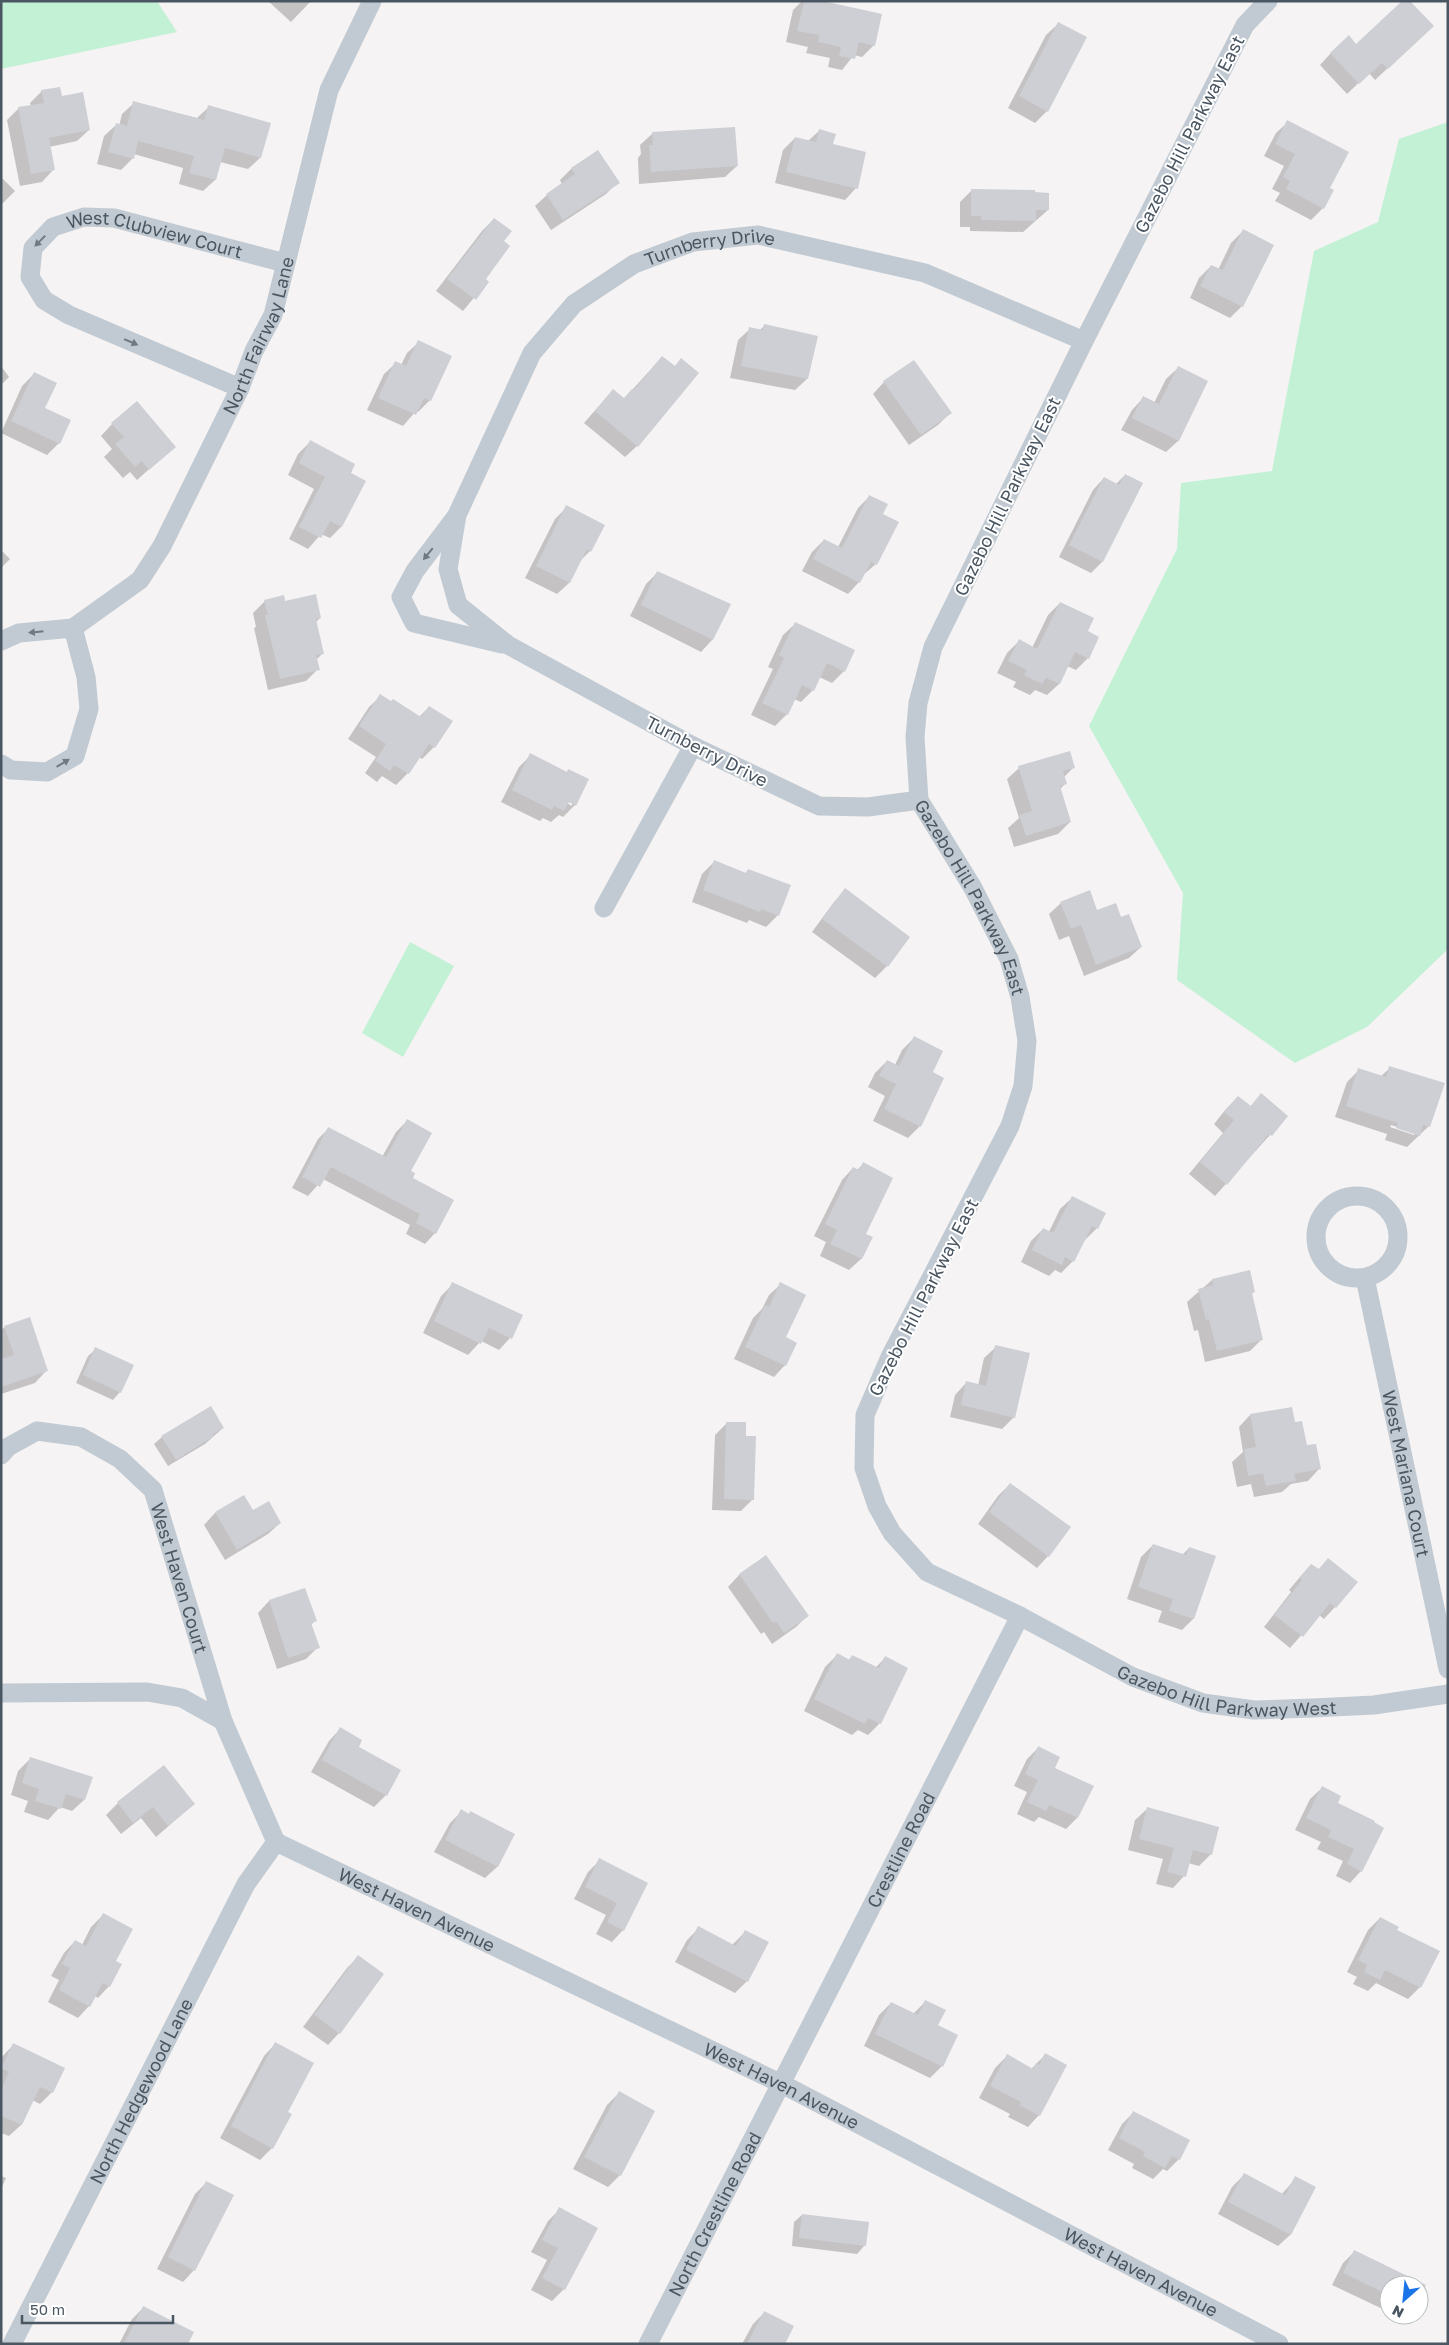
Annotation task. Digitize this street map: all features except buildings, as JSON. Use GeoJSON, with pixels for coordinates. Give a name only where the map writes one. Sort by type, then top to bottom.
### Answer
{"type":"FeatureCollection","features":[{"type":"Feature","properties":{"kind":"street","name":"North Fairway Lane"},"geometry":{"type":"LineString","coordinates":[[73,628],[140,580],[162,546],[240,388],[254,351],[272,315],[329,90],[372,1]]}},
{"type":"Feature","properties":{"kind":"street","name":"Gazebo Hill Parkway East"},"geometry":{"type":"LineString","coordinates":[[1020,1616],[927,1572],[892,1533],[878,1506],[864,1468],[865,1415],[890,1357],[1010,1126],[1023,1086],[1027,1041],[1020,997],[1009,959],[973,888],[919,800],[915,737],[918,703],[933,647],[1084,341],[1245,25],[1268,1]]}},
{"type":"Feature","properties":{"kind":"street","name":"West Clubview Court"},"geometry":{"type":"LineString","coordinates":[[240,388],[69,315],[44,300],[30,276],[33,248],[53,227],[84,217],[114,218],[285,263]]}},
{"type":"Feature","properties":{"kind":"street","name":"Turnberry Drive"},"geometry":{"type":"LineString","coordinates":[[508,645],[414,623],[401,597],[415,571],[457,515],[532,354],[574,304],[634,264],[692,242],[758,235],[916,271],[1084,341]]}},
{"type":"Feature","properties":{"kind":"street","name":"Turnberry Drive"},"geometry":{"type":"LineString","coordinates":[[457,515],[448,570],[458,605],[508,645],[693,746],[819,806],[868,807],[919,800]]}},
{"type":"Feature","properties":{"kind":"street"},"geometry":{"type":"LineString","coordinates":[[1,641],[19,633],[73,628],[86,677],[88,709],[75,756],[47,772],[11,770],[1,764]]}},
{"type":"Feature","properties":{"kind":"street"},"geometry":{"type":"LineString","coordinates":[[604,908],[693,746]]}},
{"type":"Feature","properties":{"kind":"street"},"geometry":{"type":"LineString","coordinates":[[1350,1196],[1364,1196],[1378,1202],[1389,1211],[1396,1223],[1399,1237],[1397,1251],[1389,1264],[1378,1273],[1365,1278],[1352,1279],[1340,1275],[1329,1268],[1320,1257],[1316,1245],[1316,1232],[1323,1214],[1338,1201],[1350,1196]]}},
{"type":"Feature","properties":{"kind":"street","name":"West Mariana Court"},"geometry":{"type":"LineString","coordinates":[[1365,1278],[1448,1669]]}},
{"type":"Feature","properties":{"kind":"street","name":"West Haven Court"},"geometry":{"type":"LineString","coordinates":[[1,1455],[8,1447],[37,1431],[81,1437],[120,1459],[154,1490],[223,1721],[276,1842]]}},
{"type":"Feature","properties":{"kind":"street","name":"Gazebo Hill Parkway West"},"geometry":{"type":"LineString","coordinates":[[1020,1616],[1133,1677],[1204,1702],[1254,1710],[1374,1705],[1448,1694]]}},
{"type":"Feature","properties":{"kind":"street","name":"Crestline Road"},"geometry":{"type":"LineString","coordinates":[[782,2084],[1020,1616]]}},
{"type":"Feature","properties":{"kind":"street"},"geometry":{"type":"LineString","coordinates":[[1,1693],[147,1692],[182,1698],[223,1721]]}},
{"type":"Feature","properties":{"kind":"street","name":"West Haven Avenue"},"geometry":{"type":"LineString","coordinates":[[276,1842],[782,2084],[1274,2343]]}},
{"type":"Feature","properties":{"kind":"street","name":"North Hedgewood Lane"},"geometry":{"type":"LineString","coordinates":[[12,2344],[246,1884],[276,1842]]}},
{"type":"Feature","properties":{"kind":"street","name":"North Crestline Road"},"geometry":{"type":"LineString","coordinates":[[648,2344],[782,2084]]}},
{"type":"Feature","properties":{"kind":"green space"},"geometry":{"type":"Polygon","coordinates":[[[1,1],[157,1],[177,32],[1,69],[1,1]]]}},
{"type":"Feature","properties":{"kind":"green space"},"geometry":{"type":"Polygon","coordinates":[[[1448,122],[1448,949],[1367,1027],[1295,1063],[1177,980],[1183,893],[1089,726],[1177,549],[1181,483],[1272,471],[1314,251],[1378,222],[1399,139],[1448,122]]]}},
{"type":"Feature","properties":{"kind":"green space"},"geometry":{"type":"Polygon","coordinates":[[[410,942],[454,966],[403,1057],[362,1033],[410,942]]]}}]}
